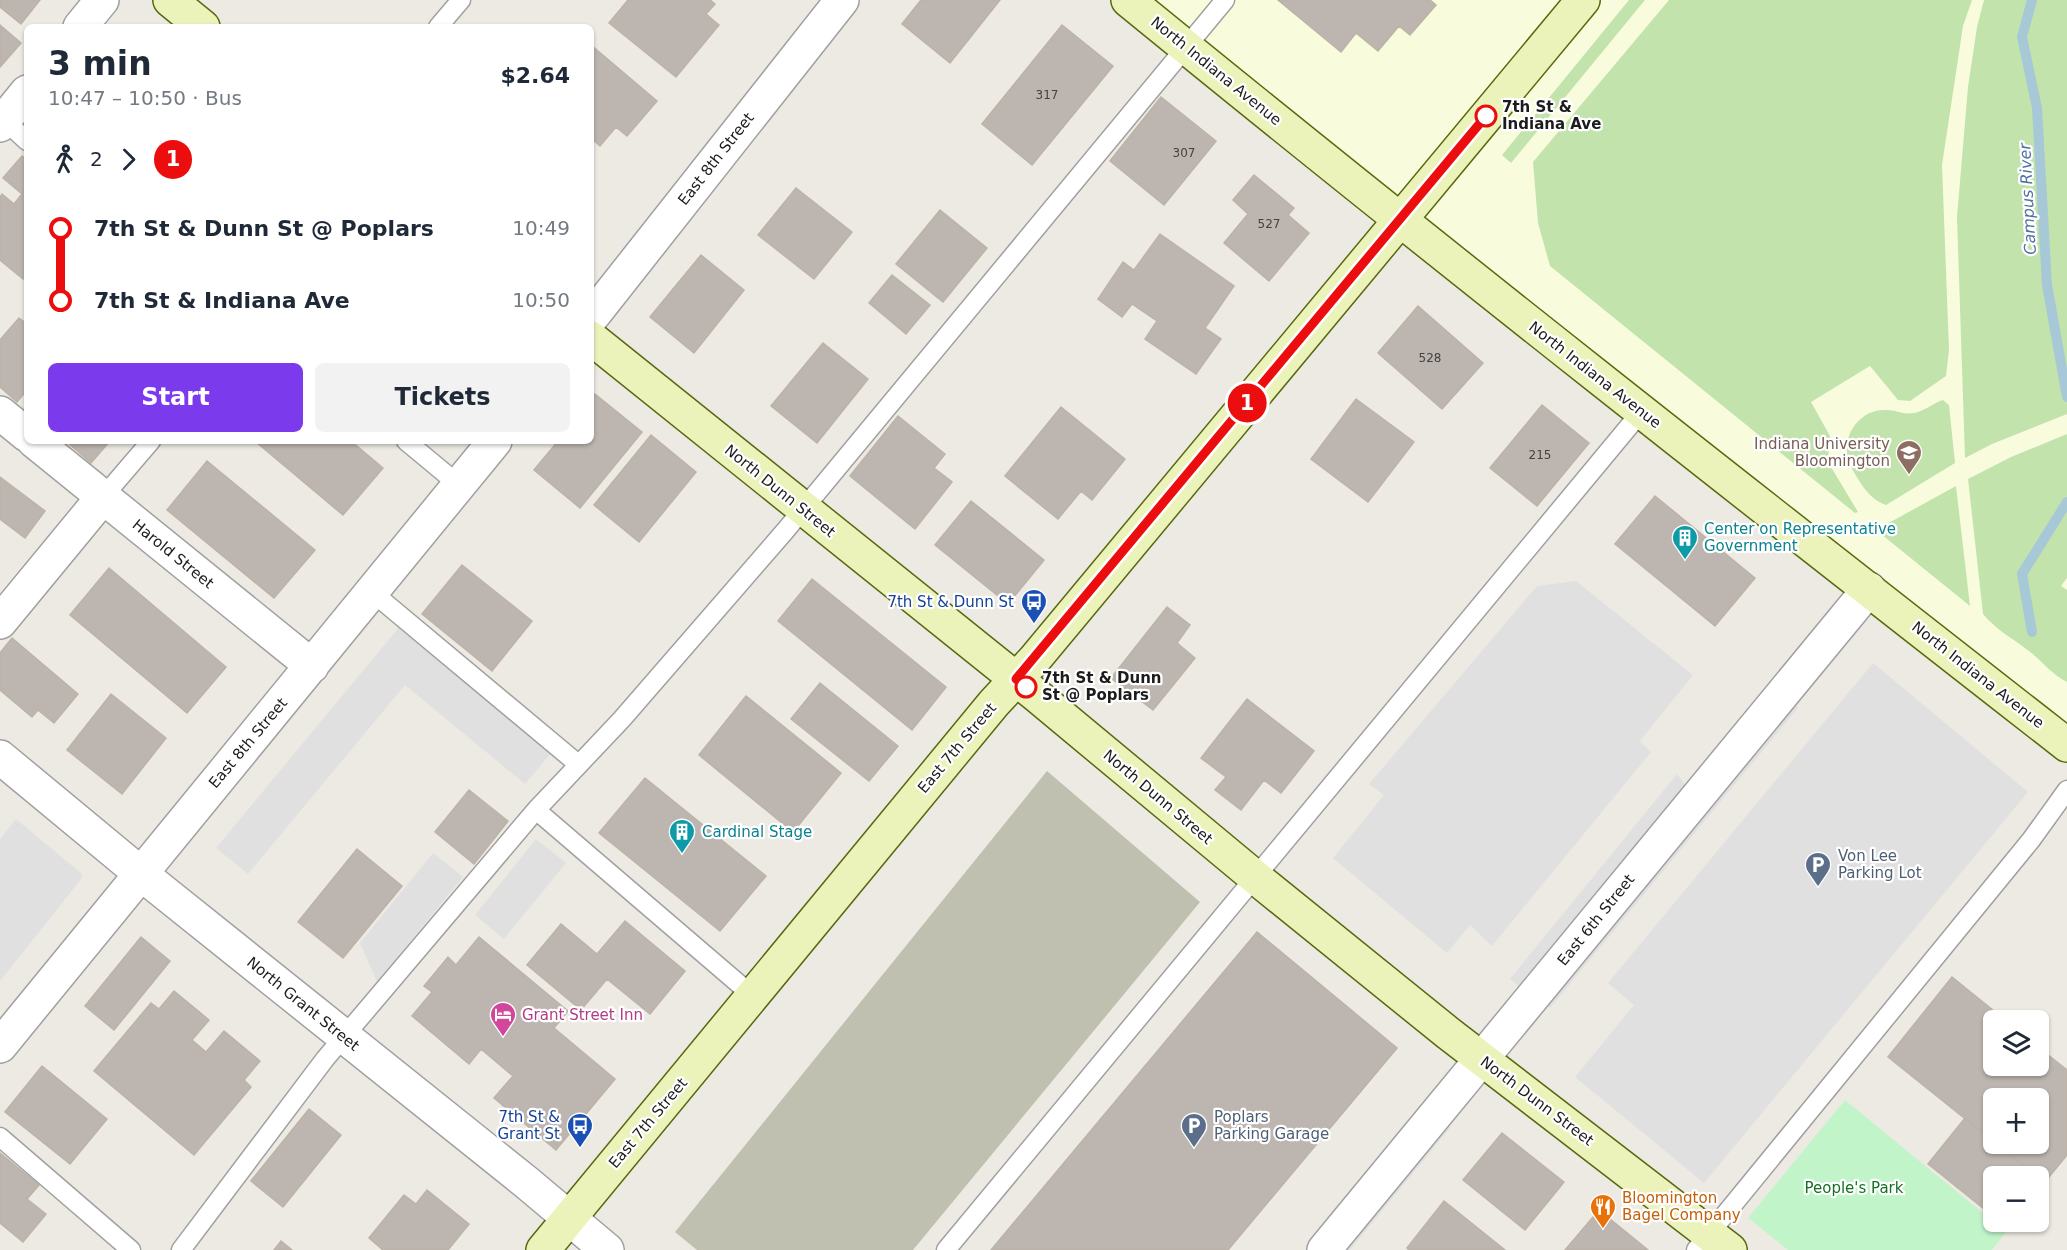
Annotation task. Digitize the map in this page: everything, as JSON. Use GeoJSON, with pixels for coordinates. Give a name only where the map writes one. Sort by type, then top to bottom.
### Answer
{"type":"FeatureCollection","features":[{"type":"Feature","properties":{"kind":"street"},"geometry":{"type":"LineString","coordinates":[[82,24],[102,0]]}},
{"type":"Feature","properties":{"kind":"street"},"geometry":{"type":"LineString","coordinates":[[170,0],[199,24]]}},
{"type":"Feature","properties":{"kind":"street","name":"East 8th Street"},"geometry":{"type":"LineString","coordinates":[[594,314],[842,0]]}},
{"type":"Feature","properties":{"kind":"street","name":"North Indiana Avenue"},"geometry":{"type":"LineString","coordinates":[[1128,0],[1641,412],[2067,745]]}},
{"type":"Feature","properties":{"kind":"street","name":"East 7th Street"},"geometry":{"type":"LineString","coordinates":[[543,1250],[1583,0]]}},
{"type":"Feature","properties":{"kind":"street"},"geometry":{"type":"LineString","coordinates":[[10,128],[24,98]]}},
{"type":"Feature","properties":{"kind":"street","name":"North Dunn Street"},"geometry":{"type":"LineString","coordinates":[[594,340],[801,509],[1016,679],[1255,877],[1712,1244]]}},
{"type":"Feature","properties":{"kind":"street"},"geometry":{"type":"LineString","coordinates":[[0,413],[24,433]]}},
{"type":"Feature","properties":{"kind":"street","name":"Harold Street"},"geometry":{"type":"LineString","coordinates":[[38,444],[312,666]]}},
{"type":"Feature","properties":{"kind":"street","name":"East 8th Street"},"geometry":{"type":"LineString","coordinates":[[0,1046],[492,444]]}},
{"type":"Feature","properties":{"kind":"street"},"geometry":{"type":"LineString","coordinates":[[0,622],[103,497]]}},
{"type":"Feature","properties":{"kind":"street","name":"East 6th Street"},"geometry":{"type":"LineString","coordinates":[[1324,1250],[1869,589]]}},
{"type":"Feature","properties":{"kind":"street","name":"North Grant Street"},"geometry":{"type":"LineString","coordinates":[[0,757],[607,1250]]}},
{"type":"Feature","properties":{"kind":"lane"},"geometry":{"type":"LineString","coordinates":[[441,24],[461,0]]}},
{"type":"Feature","properties":{"kind":"lane"},"geometry":{"type":"LineString","coordinates":[[180,1250],[344,1037],[536,810],[622,719],[785,531],[1225,0]]}},
{"type":"Feature","properties":{"kind":"lane"},"geometry":{"type":"LineString","coordinates":[[946,1250],[1641,412]]}},
{"type":"Feature","properties":{"kind":"lane"},"geometry":{"type":"LineString","coordinates":[[103,497],[148,444]]}},
{"type":"Feature","properties":{"kind":"lane"},"geometry":{"type":"LineString","coordinates":[[410,444],[459,484]]}},
{"type":"Feature","properties":{"kind":"lane"},"geometry":{"type":"LineString","coordinates":[[372,592],[578,764]]}},
{"type":"Feature","properties":{"kind":"lane"},"geometry":{"type":"LineString","coordinates":[[1712,1244],[2031,840],[2067,790]]}},
{"type":"Feature","properties":{"kind":"lane"},"geometry":{"type":"LineString","coordinates":[[536,810],[753,996]]}},
{"type":"Feature","properties":{"kind":"lane"},"geometry":{"type":"LineString","coordinates":[[0,1137],[131,1250]]}},
{"type":"Feature","properties":{"kind":"shaded area","name":"Indiana University Bloomington"},"geometry":{"type":"Polygon","coordinates":[[[1152,0],[2067,0],[2067,724],[1437,228],[1152,0]]]}},
{"type":"Feature","properties":{"kind":"shaded area"},"geometry":{"type":"Polygon","coordinates":[[[1576,581],[1693,675],[1640,741],[1651,752],[1492,946],[1470,925],[1447,953],[1333,858],[1384,795],[1369,784],[1537,586],[1576,581]]]}},
{"type":"Feature","properties":{"kind":"shaded area"},"geometry":{"type":"Polygon","coordinates":[[[400,626],[552,752],[525,784],[405,685],[248,874],[216,848],[400,626]]]}},
{"type":"Feature","properties":{"kind":"shaded area","name":"Von Lee Parking Lot"},"geometry":{"type":"Polygon","coordinates":[[[1873,663],[2028,792],[1704,1183],[1575,1077],[1634,1005],[1608,983],[1873,663]]]}},
{"type":"Feature","properties":{"kind":"shaded area"},"geometry":{"type":"Polygon","coordinates":[[[1788,697],[1798,708],[1550,1008],[1541,1001],[1788,697]]]}},
{"type":"Feature","properties":{"kind":"shaded area"},"geometry":{"type":"Polygon","coordinates":[[[1047,771],[1200,902],[913,1250],[697,1250],[675,1232],[1047,771]]]}},
{"type":"Feature","properties":{"kind":"shaded area"},"geometry":{"type":"Polygon","coordinates":[[[1677,774],[1687,787],[1521,988],[1510,979],[1677,774]]]}},
{"type":"Feature","properties":{"kind":"shaded area"},"geometry":{"type":"Polygon","coordinates":[[[16,819],[81,873],[82,878],[0,981],[0,839],[16,819]]]}},
{"type":"Feature","properties":{"kind":"shaded area"},"geometry":{"type":"Polygon","coordinates":[[[536,839],[566,863],[504,939],[475,915],[536,839]]]}},
{"type":"Feature","properties":{"kind":"shaded area"},"geometry":{"type":"Polygon","coordinates":[[[433,853],[463,877],[377,982],[360,943],[433,853]]]}},
{"type":"Feature","properties":{"kind":"shaded area"},"geometry":{"type":"Polygon","coordinates":[[[1440,1117],[1450,1128],[1350,1250],[1331,1250],[1440,1117]]]}},
{"type":"Feature","properties":{"kind":"green space"},"geometry":{"type":"Polygon","coordinates":[[[1629,0],[1645,0],[1511,163],[1502,155],[1629,0]]]}},
{"type":"Feature","properties":{"kind":"green space"},"geometry":{"type":"Polygon","coordinates":[[[1669,0],[1972,0],[1963,26],[1942,165],[1949,350],[1946,376],[1910,401],[1898,400],[1870,366],[1811,402],[1830,436],[1828,462],[1858,512],[1855,513],[1550,266],[1538,223],[1533,162],[1669,0]]]}},
{"type":"Feature","properties":{"kind":"green space"},"geometry":{"type":"Polygon","coordinates":[[[1984,0],[2067,0],[2067,414],[1992,444],[1965,458],[1957,217],[1968,87],[1977,27],[1984,0]]]}},
{"type":"Feature","properties":{"kind":"green space"},"geometry":{"type":"Polygon","coordinates":[[[1943,400],[1949,405],[1955,463],[1886,505],[1875,499],[1862,485],[1848,459],[1848,438],[1852,429],[1866,415],[1876,411],[1914,413],[1943,400]]]}},
{"type":"Feature","properties":{"kind":"green space"},"geometry":{"type":"Polygon","coordinates":[[[2067,434],[2067,578],[2061,586],[2067,590],[2067,682],[1999,630],[1983,614],[1968,479],[2011,457],[2067,434]]]}},
{"type":"Feature","properties":{"kind":"green space"},"geometry":{"type":"Polygon","coordinates":[[[1956,486],[1970,606],[1876,530],[1956,486]]]}},
{"type":"Feature","properties":{"kind":"green space","name":"People's Park"},"geometry":{"type":"Polygon","coordinates":[[[1845,1100],[1983,1213],[1983,1232],[2006,1232],[1992,1250],[1788,1250],[1748,1218],[1845,1100]]]}},
{"type":"Feature","properties":{"kind":"building"},"geometry":{"type":"Polygon","coordinates":[[[0,0],[40,0],[21,24],[0,7],[0,0]]]}},
{"type":"Feature","properties":{"kind":"building"},"geometry":{"type":"Polygon","coordinates":[[[628,0],[710,0],[715,4],[706,14],[719,25],[676,77],[609,23],[628,0]]]}},
{"type":"Feature","properties":{"kind":"building"},"geometry":{"type":"Polygon","coordinates":[[[921,0],[1000,0],[950,63],[902,24],[921,0]]]}},
{"type":"Feature","properties":{"kind":"building"},"geometry":{"type":"Polygon","coordinates":[[[1278,0],[1430,0],[1436,5],[1410,35],[1399,26],[1378,51],[1356,33],[1341,52],[1278,0]]]}},
{"type":"Feature","properties":{"kind":"building"},"geometry":{"type":"Polygon","coordinates":[[[0,25],[21,43],[0,67],[0,25]]]}},
{"type":"Feature","properties":{"kind":"building"},"geometry":{"type":"Polygon","coordinates":[[[1062,25],[1113,66],[1032,165],[982,124],[1062,25]]]}},
{"type":"Feature","properties":{"kind":"building"},"geometry":{"type":"Polygon","coordinates":[[[594,48],[657,101],[627,136],[616,127],[600,146],[594,141],[594,48]]]}},
{"type":"Feature","properties":{"kind":"building"},"geometry":{"type":"Polygon","coordinates":[[[1161,97],[1216,141],[1164,205],[1110,161],[1161,97]]]}},
{"type":"Feature","properties":{"kind":"building"},"geometry":{"type":"Polygon","coordinates":[[[22,156],[24,158],[23,279],[0,260],[0,197],[2,194],[14,204],[22,194],[3,178],[22,156]]]}},
{"type":"Feature","properties":{"kind":"building"},"geometry":{"type":"Polygon","coordinates":[[[1254,175],[1294,208],[1288,215],[1309,233],[1269,281],[1224,243],[1248,214],[1233,200],[1254,175]]]}},
{"type":"Feature","properties":{"kind":"building"},"geometry":{"type":"Polygon","coordinates":[[[796,188],[852,232],[814,279],[758,235],[796,188]]]}},
{"type":"Feature","properties":{"kind":"building"},"geometry":{"type":"Polygon","coordinates":[[[940,210],[987,248],[943,302],[896,264],[940,210]]]}},
{"type":"Feature","properties":{"kind":"building"},"geometry":{"type":"Polygon","coordinates":[[[1160,234],[1234,286],[1205,328],[1221,339],[1196,374],[1145,339],[1157,321],[1132,304],[1122,317],[1098,299],[1123,262],[1134,270],[1160,234]]]}},
{"type":"Feature","properties":{"kind":"building"},"geometry":{"type":"Polygon","coordinates":[[[701,255],[744,290],[694,353],[650,317],[701,255]]]}},
{"type":"Feature","properties":{"kind":"building"},"geometry":{"type":"Polygon","coordinates":[[[892,275],[930,305],[906,334],[869,303],[892,275]]]}},
{"type":"Feature","properties":{"kind":"building"},"geometry":{"type":"Polygon","coordinates":[[[1418,306],[1483,363],[1442,409],[1378,353],[1418,306]]]}},
{"type":"Feature","properties":{"kind":"building"},"geometry":{"type":"Polygon","coordinates":[[[19,318],[24,322],[24,394],[17,402],[0,387],[0,340],[19,318]]]}},
{"type":"Feature","properties":{"kind":"building"},"geometry":{"type":"Polygon","coordinates":[[[823,343],[868,379],[817,443],[771,406],[823,343]]]}},
{"type":"Feature","properties":{"kind":"building"},"geometry":{"type":"Polygon","coordinates":[[[595,394],[642,432],[580,508],[534,470],[556,444],[594,444],[595,394]]]}},
{"type":"Feature","properties":{"kind":"building"},"geometry":{"type":"Polygon","coordinates":[[[1356,399],[1414,442],[1368,502],[1311,459],[1356,399]]]}},
{"type":"Feature","properties":{"kind":"building"},"geometry":{"type":"Polygon","coordinates":[[[1542,405],[1589,443],[1537,506],[1490,468],[1542,405]]]}},
{"type":"Feature","properties":{"kind":"building"},"geometry":{"type":"Polygon","coordinates":[[[1061,407],[1125,459],[1092,500],[1081,491],[1058,519],[1005,476],[1061,407]]]}},
{"type":"Feature","properties":{"kind":"building"},"geometry":{"type":"Polygon","coordinates":[[[898,416],[945,454],[934,468],[952,482],[915,529],[850,476],[898,416]]]}},
{"type":"Feature","properties":{"kind":"building"},"geometry":{"type":"Polygon","coordinates":[[[651,435],[696,472],[639,542],[594,505],[651,435]]]}},
{"type":"Feature","properties":{"kind":"building"},"geometry":{"type":"Polygon","coordinates":[[[69,444],[107,444],[91,463],[69,444]]]}},
{"type":"Feature","properties":{"kind":"building"},"geometry":{"type":"Polygon","coordinates":[[[259,444],[355,444],[383,468],[343,515],[259,444]]]}},
{"type":"Feature","properties":{"kind":"building"},"geometry":{"type":"Polygon","coordinates":[[[207,461],[315,550],[274,598],[167,510],[207,461]]]}},
{"type":"Feature","properties":{"kind":"building"},"geometry":{"type":"Polygon","coordinates":[[[0,477],[45,511],[25,538],[0,519],[0,477]]]}},
{"type":"Feature","properties":{"kind":"building","name":"Center on Representative Government"},"geometry":{"type":"Polygon","coordinates":[[[1655,496],[1755,578],[1715,626],[1615,544],[1655,496]]]}},
{"type":"Feature","properties":{"kind":"building"},"geometry":{"type":"Polygon","coordinates":[[[971,501],[1044,560],[1008,604],[935,545],[971,501]]]}},
{"type":"Feature","properties":{"kind":"building"},"geometry":{"type":"Polygon","coordinates":[[[462,565],[532,621],[492,671],[422,614],[462,565]]]}},
{"type":"Feature","properties":{"kind":"building"},"geometry":{"type":"Polygon","coordinates":[[[109,568],[226,667],[187,713],[70,615],[109,568]]]}},
{"type":"Feature","properties":{"kind":"building"},"geometry":{"type":"Polygon","coordinates":[[[812,579],[946,687],[912,730],[778,621],[812,579]]]}},
{"type":"Feature","properties":{"kind":"building"},"geometry":{"type":"Polygon","coordinates":[[[1167,607],[1190,625],[1177,643],[1195,658],[1153,710],[1111,678],[1167,607]]]}},
{"type":"Feature","properties":{"kind":"building"},"geometry":{"type":"Polygon","coordinates":[[[12,638],[78,694],[54,723],[38,710],[32,717],[0,690],[0,653],[12,638]]]}},
{"type":"Feature","properties":{"kind":"building"},"geometry":{"type":"Polygon","coordinates":[[[820,683],[898,746],[869,781],[791,719],[820,683]]]}},
{"type":"Feature","properties":{"kind":"building"},"geometry":{"type":"Polygon","coordinates":[[[111,694],[166,738],[122,794],[67,750],[111,694]]]}},
{"type":"Feature","properties":{"kind":"building"},"geometry":{"type":"Polygon","coordinates":[[[746,696],[841,773],[793,832],[699,755],[746,696]]]}},
{"type":"Feature","properties":{"kind":"building"},"geometry":{"type":"Polygon","coordinates":[[[1247,699],[1314,751],[1281,793],[1264,780],[1241,810],[1215,790],[1226,777],[1201,758],[1247,699]]]}},
{"type":"Feature","properties":{"kind":"building","name":"Cardinal Stage"},"geometry":{"type":"Polygon","coordinates":[[[645,778],[766,876],[720,931],[599,833],[645,778]]]}},
{"type":"Feature","properties":{"kind":"building"},"geometry":{"type":"Polygon","coordinates":[[[469,790],[508,821],[474,864],[435,832],[469,790]]]}},
{"type":"Feature","properties":{"kind":"building"},"geometry":{"type":"Polygon","coordinates":[[[357,849],[402,886],[343,958],[298,922],[357,849]]]}},
{"type":"Feature","properties":{"kind":"building"},"geometry":{"type":"Polygon","coordinates":[[[625,921],[685,971],[650,1014],[607,979],[581,1010],[527,965],[561,924],[597,954],[625,921]]]}},
{"type":"Feature","properties":{"kind":"building","name":"Poplars Parking Garage"},"geometry":{"type":"Polygon","coordinates":[[[1257,932],[1397,1048],[1228,1250],[991,1250],[1257,932]]]}},
{"type":"Feature","properties":{"kind":"building"},"geometry":{"type":"Polygon","coordinates":[[[141,937],[170,961],[114,1030],[85,1006],[141,937]]]}},
{"type":"Feature","properties":{"kind":"building","name":"Grant Street Inn"},"geometry":{"type":"Polygon","coordinates":[[[479,937],[568,1011],[554,1028],[615,1079],[556,1150],[494,1098],[513,1076],[481,1049],[469,1064],[412,1016],[432,992],[424,986],[448,957],[456,965],[479,937]]]}},
{"type":"Feature","properties":{"kind":"building"},"geometry":{"type":"Polygon","coordinates":[[[1952,977],[1993,1010],[1983,1010],[1983,1076],[2049,1076],[2049,1056],[2067,1070],[2067,1155],[2049,1177],[2049,1166],[2024,1166],[2009,1154],[2049,1154],[2049,1088],[1983,1088],[1983,1133],[1888,1057],[1952,977]]]}},
{"type":"Feature","properties":{"kind":"building"},"geometry":{"type":"Polygon","coordinates":[[[174,991],[209,1020],[192,1040],[206,1052],[224,1031],[260,1061],[244,1080],[251,1087],[194,1155],[94,1071],[151,1003],[159,1009],[174,991]]]}},
{"type":"Feature","properties":{"kind":"building"},"geometry":{"type":"Polygon","coordinates":[[[42,1066],[107,1119],[70,1164],[5,1112],[42,1066]]]}},
{"type":"Feature","properties":{"kind":"building"},"geometry":{"type":"Polygon","coordinates":[[[309,1109],[341,1135],[283,1207],[251,1181],[309,1109]]]}},
{"type":"Feature","properties":{"kind":"building"},"geometry":{"type":"Polygon","coordinates":[[[1965,1118],[1983,1133],[1983,1154],[2009,1154],[2024,1166],[1983,1166],[1983,1208],[1928,1164],[1965,1118]]]}},
{"type":"Feature","properties":{"kind":"building"},"geometry":{"type":"Polygon","coordinates":[[[1502,1133],[1564,1182],[1525,1230],[1463,1180],[1502,1133]]]}},
{"type":"Feature","properties":{"kind":"building"},"geometry":{"type":"Polygon","coordinates":[[[0,1153],[39,1185],[27,1199],[46,1214],[23,1242],[0,1223],[0,1153]]]}},
{"type":"Feature","properties":{"kind":"building"},"geometry":{"type":"Polygon","coordinates":[[[427,1190],[469,1224],[448,1250],[383,1250],[369,1238],[404,1195],[416,1204],[427,1190]]]}},
{"type":"Feature","properties":{"kind":"building"},"geometry":{"type":"Polygon","coordinates":[[[1444,1201],[1505,1250],[1409,1250],[1407,1248],[1444,1201]]]}},
{"type":"Feature","properties":{"kind":"building","name":"Bloomington Bagel Company"},"geometry":{"type":"Polygon","coordinates":[[[1599,1210],[1648,1250],[1565,1250],[1599,1210]]]}},
{"type":"Feature","properties":{"kind":"building"},"geometry":{"type":"Polygon","coordinates":[[[281,1241],[292,1250],[274,1250],[281,1241]]]}},
{"type":"Feature","properties":{"kind":"waterway","name":"Campus River"},"geometry":{"type":"LineString","coordinates":[[2032,0],[2022,37],[2037,108],[2047,285],[2067,397]]}},
{"type":"Feature","properties":{"kind":"waterway","name":"Campus River"},"geometry":{"type":"LineString","coordinates":[[2032,632],[2022,574],[2067,502]]}},
{"type":"Feature","properties":{"kind":"bus line","name":"1"},"geometry":{"type":"LineString","coordinates":[[1026,687],[1016,679],[1486,116]]}},
{"type":"Feature","properties":{"kind":"place","name":"7th St & Indiana Ave"},"geometry":{"type":"Point","coordinates":[1486,116]}},
{"type":"Feature","properties":{"kind":"place","name":"Indiana University Bloomington"},"geometry":{"type":"Point","coordinates":[1909,476]}},
{"type":"Feature","properties":{"kind":"place","name":"Center on Representative Government"},"geometry":{"type":"Point","coordinates":[1685,561]}},
{"type":"Feature","properties":{"kind":"place","name":"7th St & Dunn St"},"geometry":{"type":"Point","coordinates":[1034,625]}},
{"type":"Feature","properties":{"kind":"place","name":"7th St & Dunn St @ Poplars"},"geometry":{"type":"Point","coordinates":[1026,687]}},
{"type":"Feature","properties":{"kind":"place","name":"Cardinal Stage"},"geometry":{"type":"Point","coordinates":[682,855]}},
{"type":"Feature","properties":{"kind":"place","name":"Von Lee Parking Lot"},"geometry":{"type":"Point","coordinates":[1818,888]}},
{"type":"Feature","properties":{"kind":"place","name":"Grant Street Inn"},"geometry":{"type":"Point","coordinates":[503,1038]}},
{"type":"Feature","properties":{"kind":"place","name":"7th St & Grant St"},"geometry":{"type":"Point","coordinates":[580,1149]}},
{"type":"Feature","properties":{"kind":"place","name":"Poplars Parking Garage"},"geometry":{"type":"Point","coordinates":[1194,1149]}},
{"type":"Feature","properties":{"kind":"place","name":"Bloomington Bagel Company"},"geometry":{"type":"Point","coordinates":[1603,1230]}}]}
